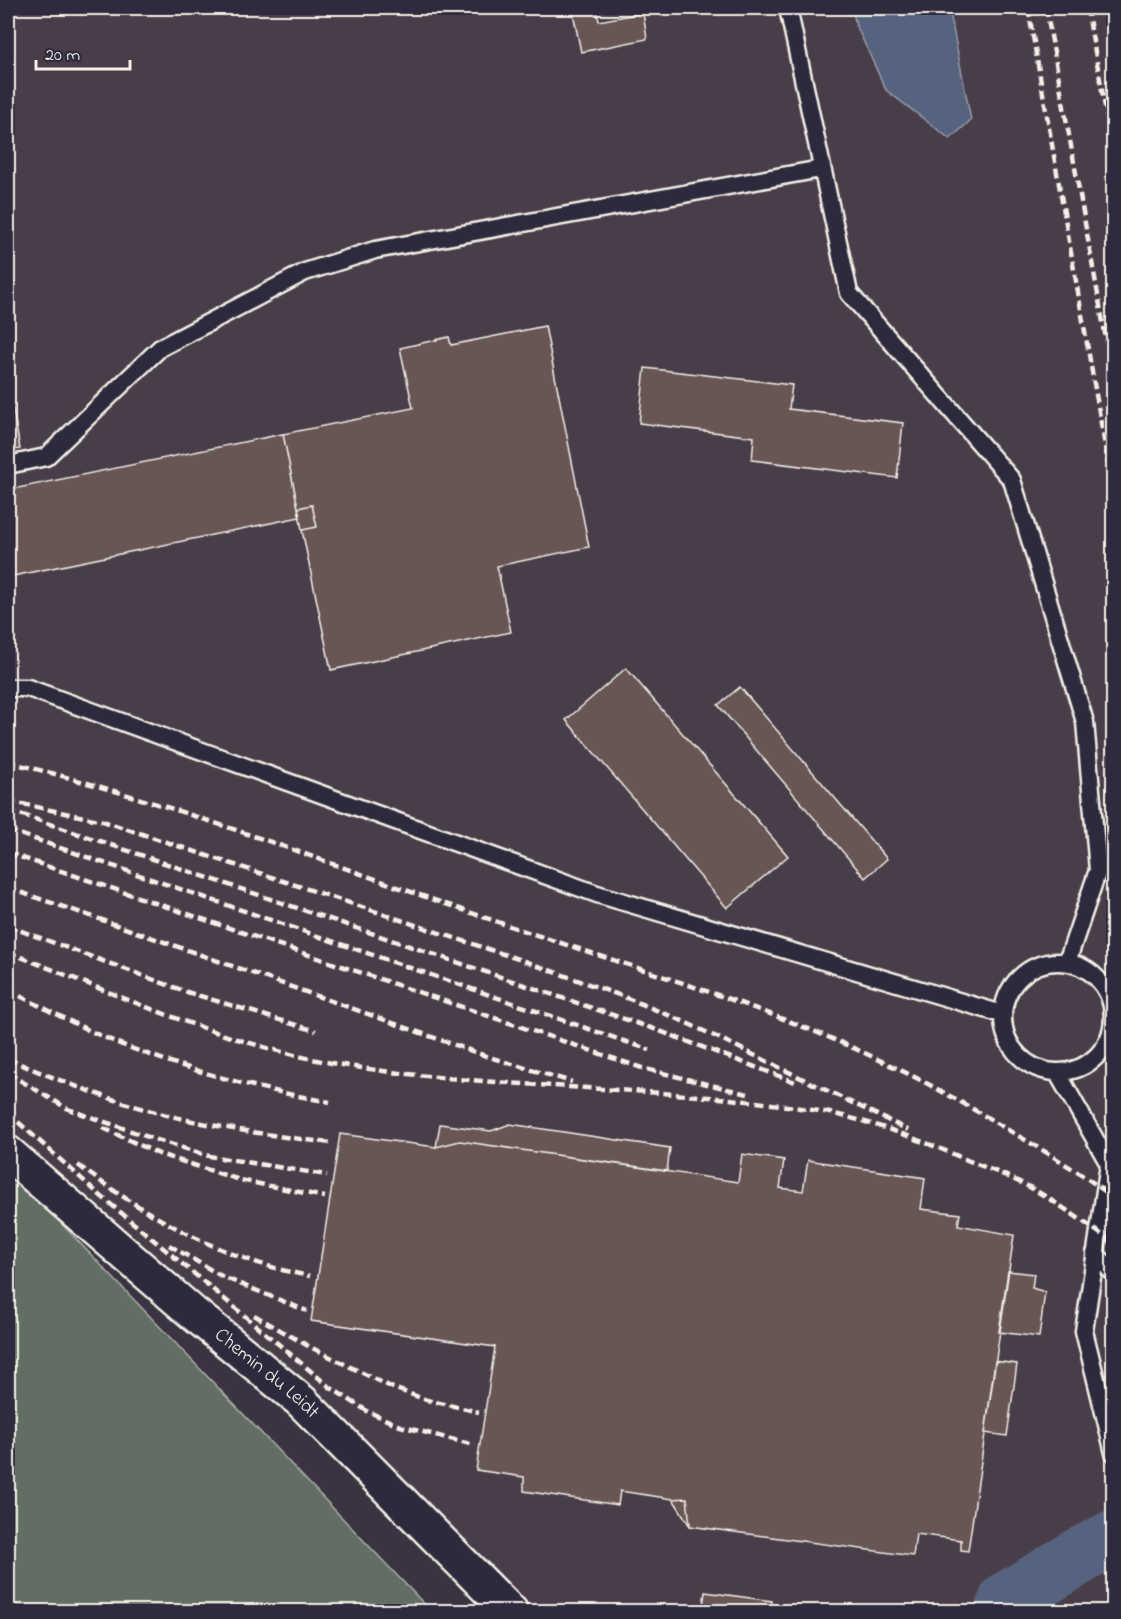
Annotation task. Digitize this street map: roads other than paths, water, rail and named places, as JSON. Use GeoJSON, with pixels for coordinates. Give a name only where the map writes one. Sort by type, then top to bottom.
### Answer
{"type":"FeatureCollection","features":[{"type":"Feature","properties":{"kind":"street","name":"Chemin du Leidt"},"geometry":{"type":"LineString","coordinates":[[8,1153],[193,1313],[301,1401],[511,1611]]}},
{"type":"Feature","properties":{"kind":"lane"},"geometry":{"type":"LineString","coordinates":[[788,8],[849,293],[1012,480],[1085,722],[1098,870],[1067,962]]}},
{"type":"Feature","properties":{"kind":"lane"},"geometry":{"type":"LineString","coordinates":[[8,465],[46,457],[160,348],[305,272],[375,250],[821,169]]}},
{"type":"Feature","properties":{"kind":"lane"},"geometry":{"type":"LineString","coordinates":[[8,688],[28,688],[597,894],[1002,1014]]}},
{"type":"Feature","properties":{"kind":"lane"},"geometry":{"type":"LineString","coordinates":[[1048,962],[1067,962],[1085,968],[1100,980],[1110,996],[1113,1016],[1111,1033],[1103,1049],[1091,1062],[1075,1070],[1057,1072],[1040,1070],[1024,1061],[1012,1048],[1004,1032],[1002,1014],[1006,996],[1015,981],[1030,969],[1048,962]]}},
{"type":"Feature","properties":{"kind":"lane"},"geometry":{"type":"LineString","coordinates":[[1057,1072],[1109,1164],[1084,1331],[1113,1453]]}},
{"type":"Feature","properties":{"kind":"lane"},"geometry":{"type":"LineString","coordinates":[[1095,1253],[1113,1274]]}},
{"type":"Feature","properties":{"kind":"water"},"geometry":{"type":"Polygon","coordinates":[[[852,8],[949,8],[971,120],[950,139],[886,90],[856,25],[852,8]]]}},
{"type":"Feature","properties":{"kind":"waterway"},"geometry":{"type":"LineString","coordinates":[[1003,1612],[1007,1600],[1114,1538]]}},
{"type":"Feature","properties":{"kind":"railway"},"geometry":{"type":"LineString","coordinates":[[1028,8],[1114,497]]}},
{"type":"Feature","properties":{"kind":"railway"},"geometry":{"type":"LineString","coordinates":[[1046,8],[1114,383]]}},
{"type":"Feature","properties":{"kind":"railway"},"geometry":{"type":"LineString","coordinates":[[1087,8],[1114,156]]}},
{"type":"Feature","properties":{"kind":"railway"},"geometry":{"type":"LineString","coordinates":[[8,762],[131,796],[252,835],[492,920],[695,987],[795,1023],[892,1066],[948,1095],[1060,1161],[1114,1198]]}},
{"type":"Feature","properties":{"kind":"railway"},"geometry":{"type":"LineString","coordinates":[[8,801],[103,821],[524,961],[622,996],[721,1039],[908,1130]]}},
{"type":"Feature","properties":{"kind":"railway"},"geometry":{"type":"LineString","coordinates":[[8,810],[657,1030],[795,1082]]}},
{"type":"Feature","properties":{"kind":"railway"},"geometry":{"type":"LineString","coordinates":[[8,830],[650,1050]]}},
{"type":"Feature","properties":{"kind":"railway"},"geometry":{"type":"LineString","coordinates":[[8,853],[642,1068],[752,1095]]}},
{"type":"Feature","properties":{"kind":"railway"},"geometry":{"type":"LineString","coordinates":[[8,888],[489,1057],[572,1082]]}},
{"type":"Feature","properties":{"kind":"railway"},"geometry":{"type":"LineString","coordinates":[[8,926],[187,992],[316,1031]]}},
{"type":"Feature","properties":{"kind":"railway"},"geometry":{"type":"LineString","coordinates":[[8,952],[218,1033],[261,1046],[349,1066],[463,1079],[750,1101],[848,1117],[908,1136],[1016,1180],[1052,1201],[1114,1243]]}},
{"type":"Feature","properties":{"kind":"railway"},"geometry":{"type":"LineString","coordinates":[[8,990],[97,1034],[153,1056],[228,1079],[330,1102]]}},
{"type":"Feature","properties":{"kind":"railway"},"geometry":{"type":"LineString","coordinates":[[8,1059],[90,1092],[164,1114],[235,1129],[331,1143]]}},
{"type":"Feature","properties":{"kind":"railway"},"geometry":{"type":"LineString","coordinates":[[8,1073],[68,1109],[157,1140],[209,1156],[327,1175]]}},
{"type":"Feature","properties":{"kind":"railway"},"geometry":{"type":"LineString","coordinates":[[8,1113],[101,1196],[331,1388],[367,1411],[400,1426],[474,1445]]}},
{"type":"Feature","properties":{"kind":"railway"},"geometry":{"type":"LineString","coordinates":[[103,1128],[159,1154],[240,1180],[325,1197]]}},
{"type":"Feature","properties":{"kind":"railway"},"geometry":{"type":"LineString","coordinates":[[78,1165],[131,1202],[188,1234],[248,1260],[310,1276]]}},
{"type":"Feature","properties":{"kind":"railway"},"geometry":{"type":"LineString","coordinates":[[169,1245],[223,1277],[307,1311]]}},
{"type":"Feature","properties":{"kind":"railway"},"geometry":{"type":"LineString","coordinates":[[254,1315],[310,1347],[393,1388],[427,1400],[479,1412]]}}]}
